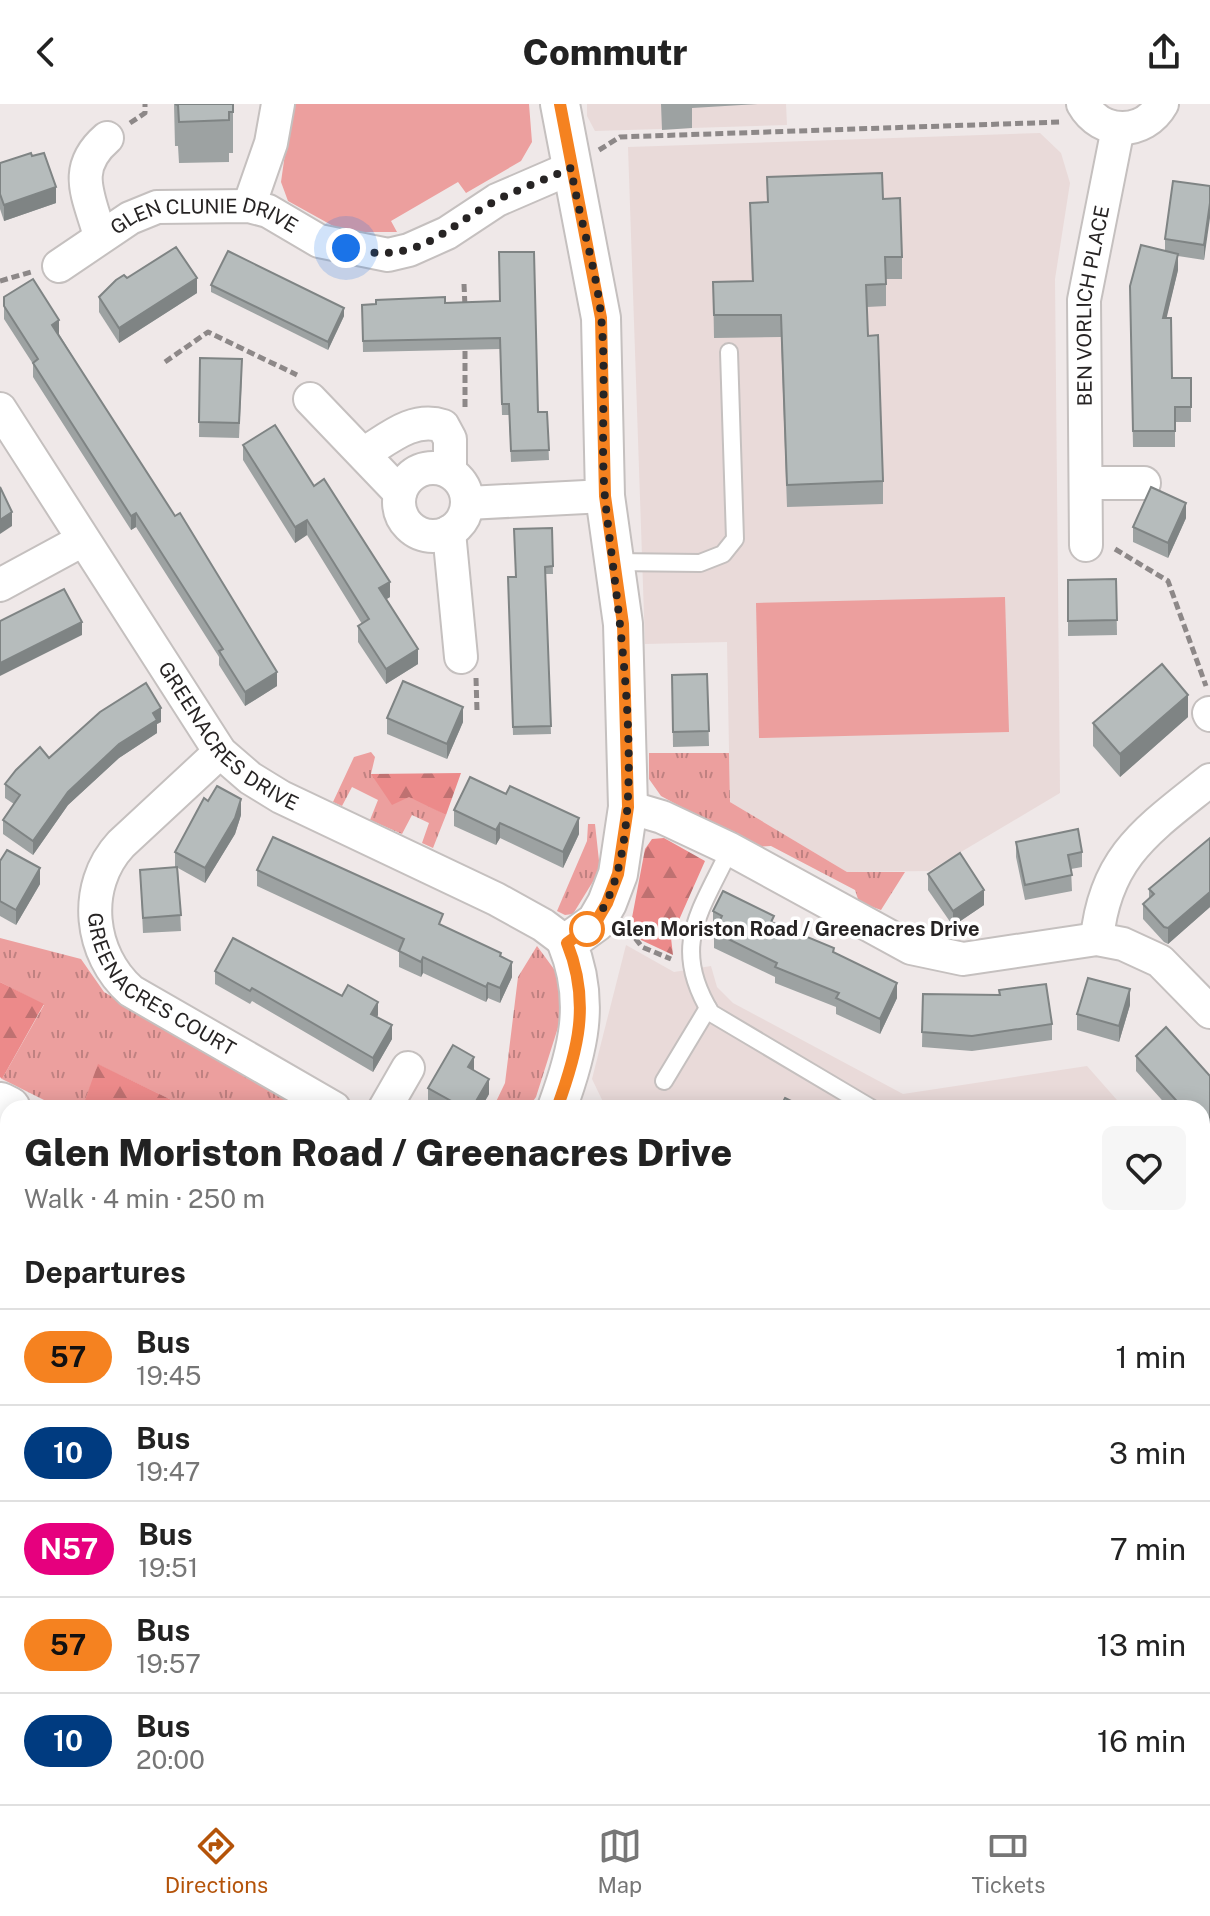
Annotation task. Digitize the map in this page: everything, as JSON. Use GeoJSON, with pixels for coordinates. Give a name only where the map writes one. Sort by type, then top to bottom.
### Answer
{"type":"FeatureCollection","features":[{"type":"Feature","properties":{"kind":"street"},"geometry":{"type":"LineString","coordinates":[[249,206],[271,143],[278,104]]}},
{"type":"Feature","properties":{"kind":"street"},"geometry":{"type":"LineString","coordinates":[[560,104],[578,212],[592,257],[601,318],[605,496],[623,624],[628,807],[618,874],[607,903],[596,922],[567,943],[577,968],[582,1022],[575,1058],[560,1100]]}},
{"type":"Feature","properties":{"kind":"street"},"geometry":{"type":"LineString","coordinates":[[1084,106],[1093,118],[1118,128],[1139,126],[1164,107]]}},
{"type":"Feature","properties":{"kind":"street","name":"BEN VORLICH PLACE"},"geometry":{"type":"LineString","coordinates":[[1086,545],[1084,300],[1118,128]]}},
{"type":"Feature","properties":{"kind":"street","name":"GLEN CLUNIE DRIVE"},"geometry":{"type":"LineString","coordinates":[[100,236],[84,173],[91,152],[107,138]]}},
{"type":"Feature","properties":{"kind":"street","name":"GLEN CLUNIE DRIVE"},"geometry":{"type":"LineString","coordinates":[[59,266],[100,236],[130,218],[157,207],[249,206],[268,211],[319,241],[388,255],[409,250],[447,233],[497,200],[571,168]]}},
{"type":"Feature","properties":{"kind":"street"},"geometry":{"type":"LineString","coordinates":[[310,399],[400,493]]}},
{"type":"Feature","properties":{"kind":"street","name":"GREENACRES DRIVE"},"geometry":{"type":"LineString","coordinates":[[0,409],[81,541],[220,752],[250,778],[281,797],[496,899],[543,925],[567,943]]}},
{"type":"Feature","properties":{"kind":"street"},"geometry":{"type":"LineString","coordinates":[[365,453],[406,427],[425,423],[443,426],[450,439],[450,472]]}},
{"type":"Feature","properties":{"kind":"street"},"geometry":{"type":"LineString","coordinates":[[438,468],[450,472],[459,480],[468,503],[463,520],[449,532],[430,537],[411,529],[400,512],[400,493],[414,473],[438,468]]}},
{"type":"Feature","properties":{"kind":"street"},"geometry":{"type":"LineString","coordinates":[[1086,483],[1144,483]]}},
{"type":"Feature","properties":{"kind":"street"},"geometry":{"type":"LineString","coordinates":[[468,503],[605,496]]}},
{"type":"Feature","properties":{"kind":"street"},"geometry":{"type":"LineString","coordinates":[[449,532],[461,657]]}},
{"type":"Feature","properties":{"kind":"street"},"geometry":{"type":"LineString","coordinates":[[0,585],[81,541]]}},
{"type":"Feature","properties":{"kind":"street","name":"GREENACRES COURT"},"geometry":{"type":"LineString","coordinates":[[220,752],[121,844],[109,861],[96,899],[96,921],[104,959],[114,976],[131,991],[320,1100]]}},
{"type":"Feature","properties":{"kind":"street"},"geometry":{"type":"LineString","coordinates":[[1097,939],[1100,910],[1117,866],[1128,850],[1210,780]]}},
{"type":"Feature","properties":{"kind":"street"},"geometry":{"type":"LineString","coordinates":[[628,807],[662,817],[730,849],[885,934],[939,956],[963,959],[1097,939],[1123,944],[1160,961],[1210,1012]]}},
{"type":"Feature","properties":{"kind":"street"},"geometry":{"type":"LineString","coordinates":[[390,1100],[408,1068]]}},
{"type":"Feature","properties":{"kind":"lane"},"geometry":{"type":"LineString","coordinates":[[612,562],[700,563],[723,554],[735,539],[737,523],[729,352]]}},
{"type":"Feature","properties":{"kind":"lane"},"geometry":{"type":"LineString","coordinates":[[730,849],[695,925],[689,947],[690,967],[698,993],[708,1008],[756,1042],[857,1100]]}},
{"type":"Feature","properties":{"kind":"lane"},"geometry":{"type":"LineString","coordinates":[[664,1081],[708,1008]]}},
{"type":"Feature","properties":{"kind":"path"},"geometry":{"type":"LineString","coordinates":[[571,168],[620,137],[1064,122],[1084,106]]}},
{"type":"Feature","properties":{"kind":"path"},"geometry":{"type":"LineString","coordinates":[[464,284],[465,314]]}},
{"type":"Feature","properties":{"kind":"path"},"geometry":{"type":"LineString","coordinates":[[443,426],[466,405],[465,330]]}},
{"type":"Feature","properties":{"kind":"path"},"geometry":{"type":"LineString","coordinates":[[165,362],[208,332],[303,377],[310,399]]}},
{"type":"Feature","properties":{"kind":"path"},"geometry":{"type":"LineString","coordinates":[[1086,545],[1112,547],[1168,581],[1205,678],[1210,714]]}},
{"type":"Feature","properties":{"kind":"path"},"geometry":{"type":"LineString","coordinates":[[607,903],[642,947],[690,967]]}},
{"type":"Feature","properties":{"kind":"shaded area"},"geometry":{"type":"Polygon","coordinates":[[[587,104],[786,104],[787,125],[595,131],[587,116],[587,104]]]}},
{"type":"Feature","properties":{"kind":"shaded area"},"geometry":{"type":"Polygon","coordinates":[[[1040,133],[1061,153],[1070,183],[1055,279],[1060,793],[929,871],[847,872],[730,802],[727,642],[645,644],[628,147],[1040,133]]]}},
{"type":"Feature","properties":{"kind":"shaded area"},"geometry":{"type":"Polygon","coordinates":[[[626,945],[674,972],[711,966],[717,987],[733,1003],[903,1094],[1087,1066],[1117,1100],[602,1100],[592,1079],[626,945]]]}},
{"type":"Feature","properties":{"kind":"green space"},"geometry":{"type":"Polygon","coordinates":[[[292,104],[529,104],[532,142],[521,161],[466,193],[458,182],[391,221],[397,232],[344,232],[288,201],[281,182],[292,104]]]}},
{"type":"Feature","properties":{"kind":"green space"},"geometry":{"type":"Polygon","coordinates":[[[1005,597],[1009,732],[759,738],[756,603],[1005,597]]]}},
{"type":"Feature","properties":{"kind":"green space"},"geometry":{"type":"Polygon","coordinates":[[[371,752],[375,757],[371,774],[446,815],[433,848],[422,843],[429,823],[412,815],[402,834],[370,820],[378,800],[352,787],[342,806],[333,802],[354,757],[371,752]]]}},
{"type":"Feature","properties":{"kind":"green space"},"geometry":{"type":"Polygon","coordinates":[[[649,753],[729,753],[730,802],[847,872],[905,872],[881,910],[859,902],[855,890],[771,846],[755,847],[661,796],[649,779],[649,753]]]}},
{"type":"Feature","properties":{"kind":"green space"},"geometry":{"type":"Polygon","coordinates":[[[461,773],[446,815],[409,797],[392,805],[371,774],[461,773]]]}},
{"type":"Feature","properties":{"kind":"green space"},"geometry":{"type":"Polygon","coordinates":[[[588,824],[595,824],[600,870],[573,914],[565,915],[557,911],[587,841],[588,824]]]}},
{"type":"Feature","properties":{"kind":"green space"},"geometry":{"type":"Polygon","coordinates":[[[664,838],[705,861],[671,938],[673,955],[641,940],[631,923],[645,849],[652,839],[664,838]]]}},
{"type":"Feature","properties":{"kind":"green space"},"geometry":{"type":"Polygon","coordinates":[[[0,938],[81,959],[104,992],[291,1100],[171,1100],[99,1065],[85,1100],[44,1100],[2,1079],[44,1005],[0,982],[0,938]]]}},
{"type":"Feature","properties":{"kind":"green space"},"geometry":{"type":"Polygon","coordinates":[[[537,946],[562,980],[561,1018],[534,1100],[497,1100],[505,1083],[518,977],[537,946]]]}},
{"type":"Feature","properties":{"kind":"green space"},"geometry":{"type":"Polygon","coordinates":[[[0,982],[44,1004],[2,1079],[0,1077],[0,982]]]}},
{"type":"Feature","properties":{"kind":"green space"},"geometry":{"type":"Polygon","coordinates":[[[98,1064],[172,1100],[85,1100],[98,1064]]]}},
{"type":"Feature","properties":{"kind":"building"},"geometry":{"type":"Polygon","coordinates":[[[175,104],[233,104],[233,112],[229,112],[229,120],[179,122],[178,105],[175,104]]]}},
{"type":"Feature","properties":{"kind":"building"},"geometry":{"type":"Polygon","coordinates":[[[31,153],[32,156],[44,153],[56,187],[4,205],[0,194],[0,163],[31,153]]]}},
{"type":"Feature","properties":{"kind":"building"},"geometry":{"type":"Polygon","coordinates":[[[882,173],[883,199],[900,198],[902,257],[885,257],[886,284],[866,285],[868,336],[878,335],[883,481],[787,485],[781,315],[714,315],[713,282],[753,281],[750,203],[768,202],[767,177],[882,173]]]}},
{"type":"Feature","properties":{"kind":"building"},"geometry":{"type":"Polygon","coordinates":[[[1173,181],[1210,186],[1204,245],[1165,239],[1173,181]]]}},
{"type":"Feature","properties":{"kind":"building"},"geometry":{"type":"Polygon","coordinates":[[[1141,245],[1178,254],[1163,318],[1171,318],[1172,378],[1191,378],[1191,407],[1175,407],[1175,431],[1133,431],[1130,286],[1141,245]]]}},
{"type":"Feature","properties":{"kind":"building"},"geometry":{"type":"Polygon","coordinates":[[[176,247],[197,278],[119,328],[99,297],[116,280],[124,275],[127,278],[176,247]]]}},
{"type":"Feature","properties":{"kind":"building"},"geometry":{"type":"Polygon","coordinates":[[[228,251],[344,308],[328,342],[211,285],[228,251]]]}},
{"type":"Feature","properties":{"kind":"building"},"geometry":{"type":"Polygon","coordinates":[[[499,252],[534,252],[538,412],[547,412],[549,450],[511,451],[509,404],[502,404],[500,338],[363,341],[362,305],[376,304],[376,300],[445,297],[445,303],[500,301],[499,252]]]}},
{"type":"Feature","properties":{"kind":"building"},"geometry":{"type":"Polygon","coordinates":[[[33,279],[59,320],[52,325],[175,516],[180,513],[277,672],[245,692],[219,651],[223,649],[136,513],[131,516],[33,363],[38,359],[4,306],[4,297],[33,279]]]}},
{"type":"Feature","properties":{"kind":"building"},"geometry":{"type":"Polygon","coordinates":[[[200,358],[242,359],[239,423],[199,422],[200,358]]]}},
{"type":"Feature","properties":{"kind":"building"},"geometry":{"type":"Polygon","coordinates":[[[275,425],[314,486],[324,479],[390,582],[379,588],[418,649],[386,669],[358,626],[369,619],[307,520],[295,527],[243,445],[275,425]]]}},
{"type":"Feature","properties":{"kind":"building"},"geometry":{"type":"Polygon","coordinates":[[[0,487],[12,512],[0,520],[0,487]]]}},
{"type":"Feature","properties":{"kind":"building"},"geometry":{"type":"Polygon","coordinates":[[[1151,487],[1186,503],[1168,543],[1133,527],[1151,487]]]}},
{"type":"Feature","properties":{"kind":"building"},"geometry":{"type":"Polygon","coordinates":[[[552,528],[553,566],[545,567],[551,726],[513,727],[508,577],[516,577],[514,529],[552,528]]]}},
{"type":"Feature","properties":{"kind":"building"},"geometry":{"type":"Polygon","coordinates":[[[1116,579],[1117,620],[1068,621],[1068,580],[1116,579]]]}},
{"type":"Feature","properties":{"kind":"building"},"geometry":{"type":"Polygon","coordinates":[[[64,589],[82,622],[0,663],[0,621],[64,589]]]}},
{"type":"Feature","properties":{"kind":"building"},"geometry":{"type":"Polygon","coordinates":[[[1162,664],[1188,695],[1120,754],[1093,723],[1162,664]]]}},
{"type":"Feature","properties":{"kind":"building"},"geometry":{"type":"Polygon","coordinates":[[[707,674],[709,731],[673,732],[672,675],[707,674]]]}},
{"type":"Feature","properties":{"kind":"building"},"geometry":{"type":"Polygon","coordinates":[[[403,681],[463,707],[447,744],[387,718],[403,681]]]}},
{"type":"Feature","properties":{"kind":"building"},"geometry":{"type":"Polygon","coordinates":[[[146,683],[161,708],[153,713],[157,720],[119,744],[68,792],[33,841],[3,820],[20,795],[5,784],[40,747],[49,758],[100,712],[146,683]]]}},
{"type":"Feature","properties":{"kind":"building"},"geometry":{"type":"Polygon","coordinates":[[[470,777],[506,794],[510,786],[579,818],[563,852],[500,823],[496,830],[454,810],[470,777]]]}},
{"type":"Feature","properties":{"kind":"building"},"geometry":{"type":"Polygon","coordinates":[[[217,786],[241,799],[235,818],[205,868],[175,852],[204,798],[208,801],[217,786]]]}},
{"type":"Feature","properties":{"kind":"building"},"geometry":{"type":"Polygon","coordinates":[[[1078,829],[1082,852],[1068,855],[1072,875],[1025,885],[1016,842],[1078,829]]]}},
{"type":"Feature","properties":{"kind":"building"},"geometry":{"type":"Polygon","coordinates":[[[273,837],[443,914],[439,924],[501,953],[500,956],[512,962],[500,988],[488,983],[486,987],[423,957],[421,962],[399,951],[404,939],[257,870],[273,837]]]}},
{"type":"Feature","properties":{"kind":"building"},"geometry":{"type":"Polygon","coordinates":[[[1210,838],[1210,892],[1168,928],[1164,927],[1143,904],[1154,894],[1149,889],[1210,838]]]}},
{"type":"Feature","properties":{"kind":"building"},"geometry":{"type":"Polygon","coordinates":[[[7,850],[40,868],[16,910],[0,901],[0,861],[7,850]]]}},
{"type":"Feature","properties":{"kind":"building"},"geometry":{"type":"Polygon","coordinates":[[[960,853],[984,890],[953,911],[928,874],[960,853]]]}},
{"type":"Feature","properties":{"kind":"building"},"geometry":{"type":"Polygon","coordinates":[[[177,867],[181,915],[143,918],[140,870],[177,867]]]}},
{"type":"Feature","properties":{"kind":"building"},"geometry":{"type":"Polygon","coordinates":[[[723,891],[774,916],[771,922],[834,948],[833,952],[897,983],[880,1019],[836,998],[839,993],[775,967],[777,963],[714,932],[722,916],[713,911],[723,891]]]}},
{"type":"Feature","properties":{"kind":"building"},"geometry":{"type":"Polygon","coordinates":[[[233,938],[342,996],[348,985],[378,1002],[371,1014],[392,1025],[373,1058],[252,988],[250,991],[215,971],[233,938]]]}},
{"type":"Feature","properties":{"kind":"building"},"geometry":{"type":"Polygon","coordinates":[[[1088,978],[1130,989],[1119,1026],[1077,1014],[1088,978]]]}},
{"type":"Feature","properties":{"kind":"building"},"geometry":{"type":"Polygon","coordinates":[[[1046,984],[1052,1024],[972,1036],[922,1032],[923,994],[1000,995],[999,990],[1046,984]]]}},
{"type":"Feature","properties":{"kind":"building"},"geometry":{"type":"Polygon","coordinates":[[[1166,1027],[1210,1076],[1210,1100],[1176,1100],[1136,1056],[1166,1027]]]}},
{"type":"Feature","properties":{"kind":"building"},"geometry":{"type":"Polygon","coordinates":[[[453,1045],[474,1057],[468,1067],[489,1079],[477,1100],[450,1100],[428,1088],[453,1045]]]}},
{"type":"Feature","properties":{"kind":"bus line","name":"57"},"geometry":{"type":"LineString","coordinates":[[560,104],[578,212],[592,257],[601,318],[605,496],[623,624],[628,807],[618,874],[607,903],[596,922],[567,943],[577,968],[582,1022],[575,1058],[560,1100]]}},
{"type":"Feature","properties":{"kind":"place","name":"Glen Moriston Road / Greenacres Drive"},"geometry":{"type":"Point","coordinates":[587,929]}},
{"type":"Feature","properties":{"kind":"route"},"geometry":{"type":"LineString","coordinates":[[346,248],[372,255],[409,250],[447,233],[497,200],[571,168],[578,212],[592,257],[601,318],[605,496],[625,660],[628,807],[624,841],[618,874],[607,903],[596,922],[582,933],[587,929]]}}]}
